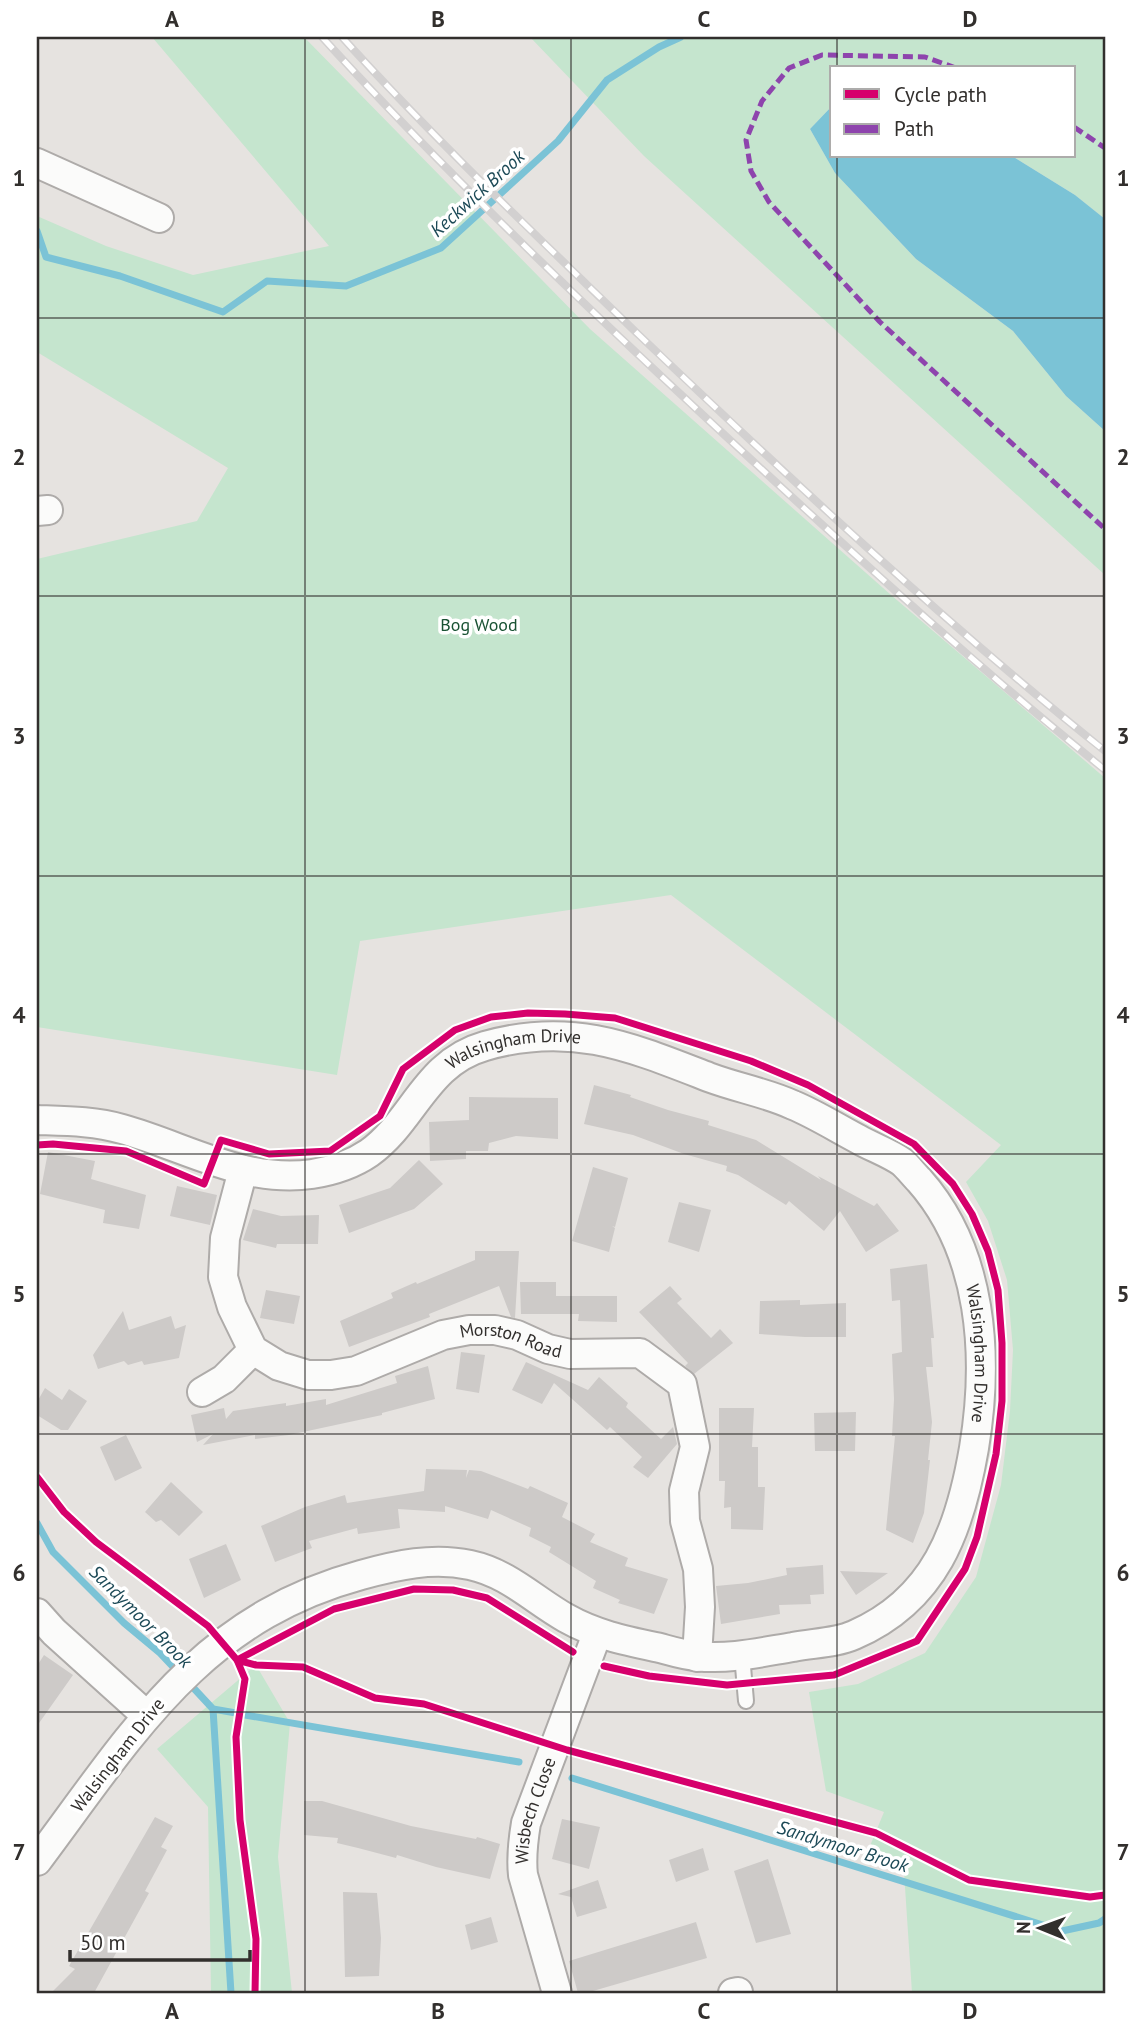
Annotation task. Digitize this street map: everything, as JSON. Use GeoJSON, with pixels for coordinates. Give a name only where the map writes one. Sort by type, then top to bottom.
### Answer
{"type":"FeatureCollection","features":[{"type":"Feature","properties":{"kind":"street"},"geometry":{"type":"LineString","coordinates":[[37,163],[159,218]]}},
{"type":"Feature","properties":{"kind":"street","name":"Walsingham Drive"},"geometry":{"type":"LineString","coordinates":[[37,1120],[88,1121],[126,1130],[243,1170],[287,1176],[315,1174],[342,1166],[369,1153],[394,1129],[439,1072],[475,1049],[511,1039],[549,1035],[584,1037],[623,1045],[743,1090],[789,1103],[904,1164],[935,1198],[956,1237],[975,1298],[980,1359],[978,1420],[968,1484],[955,1528],[947,1549],[914,1595],[887,1617],[848,1637],[743,1655],[697,1657],[597,1634],[561,1616],[505,1577],[473,1565],[436,1561],[398,1565],[325,1585],[256,1618],[202,1659],[169,1690],[146,1715],[37,1861]]}},
{"type":"Feature","properties":{"kind":"street"},"geometry":{"type":"LineString","coordinates":[[202,1392],[224,1379],[253,1350],[232,1307],[223,1277],[225,1238],[243,1170]]}},
{"type":"Feature","properties":{"kind":"street","name":"Morston Road"},"geometry":{"type":"LineString","coordinates":[[253,1350],[279,1366],[308,1375],[356,1371],[443,1335],[468,1330],[495,1330],[517,1335],[548,1349],[570,1354],[640,1353],[682,1384],[695,1447],[684,1491],[685,1521],[698,1569],[700,1607],[697,1657]]}},
{"type":"Feature","properties":{"kind":"street"},"geometry":{"type":"LineString","coordinates":[[37,1613],[54,1632],[146,1715]]}},
{"type":"Feature","properties":{"kind":"street","name":"Wisbech Close"},"geometry":{"type":"LineString","coordinates":[[557,1993],[523,1875],[523,1840],[529,1814],[597,1634]]}},
{"type":"Feature","properties":{"kind":"lane"},"geometry":{"type":"LineString","coordinates":[[743,1655],[746,1701]]}},
{"type":"Feature","properties":{"kind":"green space","name":"Bog Wood"},"geometry":{"type":"Polygon","coordinates":[[[152,37],[304,37],[590,329],[891,595],[1105,778],[1105,1993],[912,1993],[904,1872],[865,1858],[884,1812],[826,1791],[809,1692],[858,1684],[925,1653],[976,1577],[1001,1485],[1010,1411],[1013,1350],[1007,1280],[988,1221],[966,1182],[1001,1145],[671,895],[360,941],[337,1075],[37,1027],[37,559],[197,521],[228,468],[37,352],[37,216],[106,246],[193,275],[329,246],[152,37]]]}},
{"type":"Feature","properties":{"kind":"green space"},"geometry":{"type":"Polygon","coordinates":[[[530,37],[1105,37],[1105,219],[1075,195],[1015,158],[1076,158],[1076,66],[830,66],[830,108],[810,129],[835,173],[916,259],[1013,331],[1066,396],[1105,431],[1105,575],[644,156],[530,37]]]}},
{"type":"Feature","properties":{"kind":"green space"},"geometry":{"type":"Polygon","coordinates":[[[256,1665],[290,1723],[278,1857],[292,1993],[211,1993],[208,1807],[157,1749],[256,1665]]]}},
{"type":"Feature","properties":{"kind":"water"},"geometry":{"type":"Polygon","coordinates":[[[830,108],[830,158],[1015,158],[1075,195],[1105,219],[1105,431],[1066,396],[1013,331],[916,259],[835,173],[810,129],[830,108]]]}},
{"type":"Feature","properties":{"kind":"building"},"geometry":{"type":"Polygon","coordinates":[[[594,1085],[709,1121],[708,1125],[756,1140],[821,1180],[818,1176],[874,1206],[877,1203],[899,1231],[866,1252],[840,1211],[824,1231],[789,1201],[786,1205],[738,1175],[726,1171],[727,1166],[633,1135],[584,1124],[594,1085]]]}},
{"type":"Feature","properties":{"kind":"building"},"geometry":{"type":"Polygon","coordinates":[[[469,1097],[558,1098],[558,1139],[516,1136],[489,1143],[488,1151],[466,1151],[466,1159],[430,1161],[429,1122],[469,1120],[469,1097]]]}},
{"type":"Feature","properties":{"kind":"building"},"geometry":{"type":"Polygon","coordinates":[[[48,1152],[95,1161],[91,1179],[146,1195],[139,1229],[103,1223],[105,1210],[40,1194],[48,1152]]]}},
{"type":"Feature","properties":{"kind":"building"},"geometry":{"type":"Polygon","coordinates":[[[419,1160],[443,1184],[414,1209],[349,1233],[339,1205],[390,1188],[419,1160]]]}},
{"type":"Feature","properties":{"kind":"building"},"geometry":{"type":"Polygon","coordinates":[[[593,1167],[628,1178],[615,1227],[612,1226],[615,1228],[609,1252],[572,1241],[593,1167]]]}},
{"type":"Feature","properties":{"kind":"building"},"geometry":{"type":"Polygon","coordinates":[[[177,1186],[217,1195],[210,1225],[170,1216],[177,1186]]]}},
{"type":"Feature","properties":{"kind":"building"},"geometry":{"type":"Polygon","coordinates":[[[679,1202],[711,1210],[699,1252],[668,1242],[679,1202]]]}},
{"type":"Feature","properties":{"kind":"building"},"geometry":{"type":"Polygon","coordinates":[[[253,1209],[281,1216],[319,1215],[318,1244],[277,1244],[276,1248],[243,1240],[253,1209]]]}},
{"type":"Feature","properties":{"kind":"building"},"geometry":{"type":"Polygon","coordinates":[[[475,1251],[519,1251],[515,1318],[511,1317],[499,1286],[429,1314],[430,1317],[349,1347],[340,1321],[393,1298],[391,1293],[475,1260],[475,1251]]]}},
{"type":"Feature","properties":{"kind":"building"},"geometry":{"type":"Polygon","coordinates":[[[927,1264],[934,1338],[931,1338],[933,1367],[926,1367],[932,1422],[924,1513],[913,1543],[886,1530],[895,1436],[892,1436],[892,1354],[902,1352],[900,1300],[892,1301],[890,1269],[927,1264]]]}},
{"type":"Feature","properties":{"kind":"building"},"geometry":{"type":"Polygon","coordinates":[[[520,1282],[556,1282],[556,1296],[617,1296],[617,1322],[578,1321],[579,1314],[521,1314],[520,1282]]]}},
{"type":"Feature","properties":{"kind":"building"},"geometry":{"type":"Polygon","coordinates":[[[670,1286],[682,1299],[677,1303],[711,1338],[720,1329],[733,1343],[694,1374],[685,1366],[688,1363],[639,1312],[670,1286]]]}},
{"type":"Feature","properties":{"kind":"building"},"geometry":{"type":"Polygon","coordinates":[[[266,1290],[300,1296],[294,1324],[260,1318],[266,1290]]]}},
{"type":"Feature","properties":{"kind":"building"},"geometry":{"type":"Polygon","coordinates":[[[800,1300],[800,1305],[846,1303],[846,1337],[759,1334],[760,1301],[800,1300]]]}},
{"type":"Feature","properties":{"kind":"building"},"geometry":{"type":"Polygon","coordinates":[[[123,1311],[129,1330],[171,1316],[175,1329],[186,1325],[179,1358],[144,1365],[142,1361],[128,1365],[124,1361],[98,1369],[93,1355],[123,1311]]]}},
{"type":"Feature","properties":{"kind":"building"},"geometry":{"type":"Polygon","coordinates":[[[461,1352],[485,1355],[479,1393],[456,1389],[461,1352]]]}},
{"type":"Feature","properties":{"kind":"building"},"geometry":{"type":"Polygon","coordinates":[[[526,1362],[588,1390],[599,1377],[628,1403],[626,1407],[661,1439],[673,1427],[677,1444],[648,1478],[633,1467],[642,1457],[610,1427],[607,1430],[554,1383],[542,1404],[512,1390],[526,1362]]]}},
{"type":"Feature","properties":{"kind":"building"},"geometry":{"type":"Polygon","coordinates":[[[428,1366],[435,1399],[382,1415],[289,1435],[255,1439],[255,1435],[203,1445],[213,1434],[197,1442],[191,1415],[224,1408],[226,1419],[233,1411],[286,1403],[286,1406],[326,1399],[326,1405],[397,1383],[395,1376],[428,1366]]]}},
{"type":"Feature","properties":{"kind":"building"},"geometry":{"type":"Polygon","coordinates":[[[45,1388],[62,1400],[69,1389],[87,1401],[68,1430],[61,1430],[37,1415],[37,1402],[45,1388]]]}},
{"type":"Feature","properties":{"kind":"building"},"geometry":{"type":"Polygon","coordinates":[[[719,1408],[754,1408],[752,1447],[758,1447],[758,1487],[765,1487],[763,1530],[731,1529],[731,1507],[724,1508],[725,1481],[719,1481],[719,1408]]]}},
{"type":"Feature","properties":{"kind":"building"},"geometry":{"type":"Polygon","coordinates":[[[856,1412],[855,1451],[815,1451],[814,1413],[856,1412]]]}},
{"type":"Feature","properties":{"kind":"building"},"geometry":{"type":"Polygon","coordinates":[[[126,1435],[142,1468],[115,1481],[100,1447],[126,1435]]]}},
{"type":"Feature","properties":{"kind":"building"},"geometry":{"type":"Polygon","coordinates":[[[426,1469],[467,1470],[466,1478],[469,1470],[481,1471],[528,1489],[530,1486],[568,1503],[562,1517],[595,1534],[590,1542],[628,1558],[625,1566],[668,1579],[654,1614],[618,1603],[620,1600],[593,1588],[596,1581],[549,1552],[551,1547],[529,1536],[531,1528],[491,1510],[488,1519],[445,1506],[445,1512],[398,1509],[400,1528],[358,1534],[357,1528],[309,1541],[312,1548],[275,1562],[261,1526],[305,1507],[345,1495],[347,1503],[424,1491],[426,1469]]]}},
{"type":"Feature","properties":{"kind":"building"},"geometry":{"type":"Polygon","coordinates":[[[171,1482],[203,1512],[179,1536],[161,1520],[156,1522],[145,1512],[171,1482]]]}},
{"type":"Feature","properties":{"kind":"building"},"geometry":{"type":"Polygon","coordinates":[[[226,1544],[241,1580],[204,1598],[189,1559],[226,1544]]]}},
{"type":"Feature","properties":{"kind":"building"},"geometry":{"type":"Polygon","coordinates":[[[823,1565],[824,1594],[810,1595],[811,1604],[779,1605],[780,1614],[721,1624],[716,1586],[787,1575],[786,1568],[823,1565]]]}},
{"type":"Feature","properties":{"kind":"building"},"geometry":{"type":"Polygon","coordinates":[[[840,1571],[888,1573],[856,1595],[840,1571]]]}},
{"type":"Feature","properties":{"kind":"building"},"geometry":{"type":"Polygon","coordinates":[[[44,1655],[73,1675],[37,1726],[37,1666],[44,1655]]]}},
{"type":"Feature","properties":{"kind":"building"},"geometry":{"type":"Polygon","coordinates":[[[304,1801],[322,1801],[411,1826],[476,1839],[477,1837],[500,1844],[490,1879],[337,1843],[338,1838],[304,1835],[304,1801]]]}},
{"type":"Feature","properties":{"kind":"building"},"geometry":{"type":"Polygon","coordinates":[[[155,1817],[173,1826],[161,1847],[167,1850],[145,1891],[149,1893],[94,1993],[51,1993],[75,1969],[69,1966],[155,1817]]]}},
{"type":"Feature","properties":{"kind":"building"},"geometry":{"type":"Polygon","coordinates":[[[562,1819],[600,1827],[589,1869],[552,1859],[562,1819]]]}},
{"type":"Feature","properties":{"kind":"building"},"geometry":{"type":"Polygon","coordinates":[[[703,1848],[709,1870],[676,1882],[669,1860],[703,1848]]]}},
{"type":"Feature","properties":{"kind":"building"},"geometry":{"type":"Polygon","coordinates":[[[768,1859],[791,1934],[756,1943],[734,1871],[768,1859]]]}},
{"type":"Feature","properties":{"kind":"building"},"geometry":{"type":"Polygon","coordinates":[[[598,1880],[607,1908],[577,1917],[571,1897],[558,1894],[598,1880]]]}},
{"type":"Feature","properties":{"kind":"building"},"geometry":{"type":"Polygon","coordinates":[[[343,1892],[377,1893],[381,1938],[379,1976],[345,1977],[343,1892]]]}},
{"type":"Feature","properties":{"kind":"building"},"geometry":{"type":"Polygon","coordinates":[[[491,1917],[498,1942],[471,1950],[465,1925],[491,1917]]]}},
{"type":"Feature","properties":{"kind":"building"},"geometry":{"type":"Polygon","coordinates":[[[696,1922],[707,1958],[578,1993],[569,1961],[696,1922]]]}},
{"type":"Feature","properties":{"kind":"waterway","name":"Keckwick Brook"},"geometry":{"type":"LineString","coordinates":[[37,231],[46,257],[120,276],[223,312],[267,281],[346,286],[441,248],[558,141],[607,80],[659,47],[681,37]]}},
{"type":"Feature","properties":{"kind":"waterway","name":"Sandymoor Brook"},"geometry":{"type":"LineString","coordinates":[[37,1523],[53,1552],[178,1672]]}},
{"type":"Feature","properties":{"kind":"waterway","name":"Sandymoor Brook"},"geometry":{"type":"LineString","coordinates":[[187,1681],[213,1709],[236,1713]]}},
{"type":"Feature","properties":{"kind":"waterway"},"geometry":{"type":"LineString","coordinates":[[213,1709],[231,1993]]}},
{"type":"Feature","properties":{"kind":"waterway","name":"Sandymoor Brook"},"geometry":{"type":"LineString","coordinates":[[245,1715],[519,1762]]}},
{"type":"Feature","properties":{"kind":"waterway","name":"Sandymoor Brook"},"geometry":{"type":"LineString","coordinates":[[572,1778],[1062,1931],[1099,1923],[1105,1919]]}},
{"type":"Feature","properties":{"kind":"railway"},"geometry":{"type":"LineString","coordinates":[[322,37],[480,202],[645,361],[928,620],[1105,770]]}},
{"type":"Feature","properties":{"kind":"railway"},"geometry":{"type":"LineString","coordinates":[[342,37],[488,189],[753,443],[927,601],[1105,751]]}},
{"type":"Feature","properties":{"kind":"marked path"},"geometry":{"type":"LineString","coordinates":[[950,66],[925,57],[822,55],[789,68],[762,101],[746,140],[751,171],[769,202],[880,322],[1105,529]]}},
{"type":"Feature","properties":{"kind":"marked path"},"geometry":{"type":"LineString","coordinates":[[1076,128],[1105,148]]}},
{"type":"Feature","properties":{"kind":"cycle path"},"geometry":{"type":"LineString","coordinates":[[37,1145],[126,1151],[204,1184],[221,1140],[269,1154],[330,1151],[380,1116],[403,1069],[455,1030],[491,1017],[528,1013],[615,1018],[751,1061],[808,1085],[914,1144],[953,1184],[972,1214],[988,1251],[998,1290],[1002,1401],[996,1454],[977,1537],[965,1569],[917,1641],[834,1675],[727,1685],[649,1676],[604,1666]]}},
{"type":"Feature","properties":{"kind":"cycle path"},"geometry":{"type":"LineString","coordinates":[[37,1477],[64,1512],[96,1542],[208,1626],[237,1660],[245,1679],[236,1737],[240,1820],[256,1939],[255,1993]]}},
{"type":"Feature","properties":{"kind":"cycle path"},"geometry":{"type":"LineString","coordinates":[[237,1660],[334,1609],[414,1589],[453,1590],[487,1598],[573,1652]]}},
{"type":"Feature","properties":{"kind":"cycle path"},"geometry":{"type":"LineString","coordinates":[[237,1660],[256,1665],[303,1667],[375,1698],[424,1704],[567,1750],[876,1833],[969,1880],[1090,1897],[1105,1895]]}}]}
